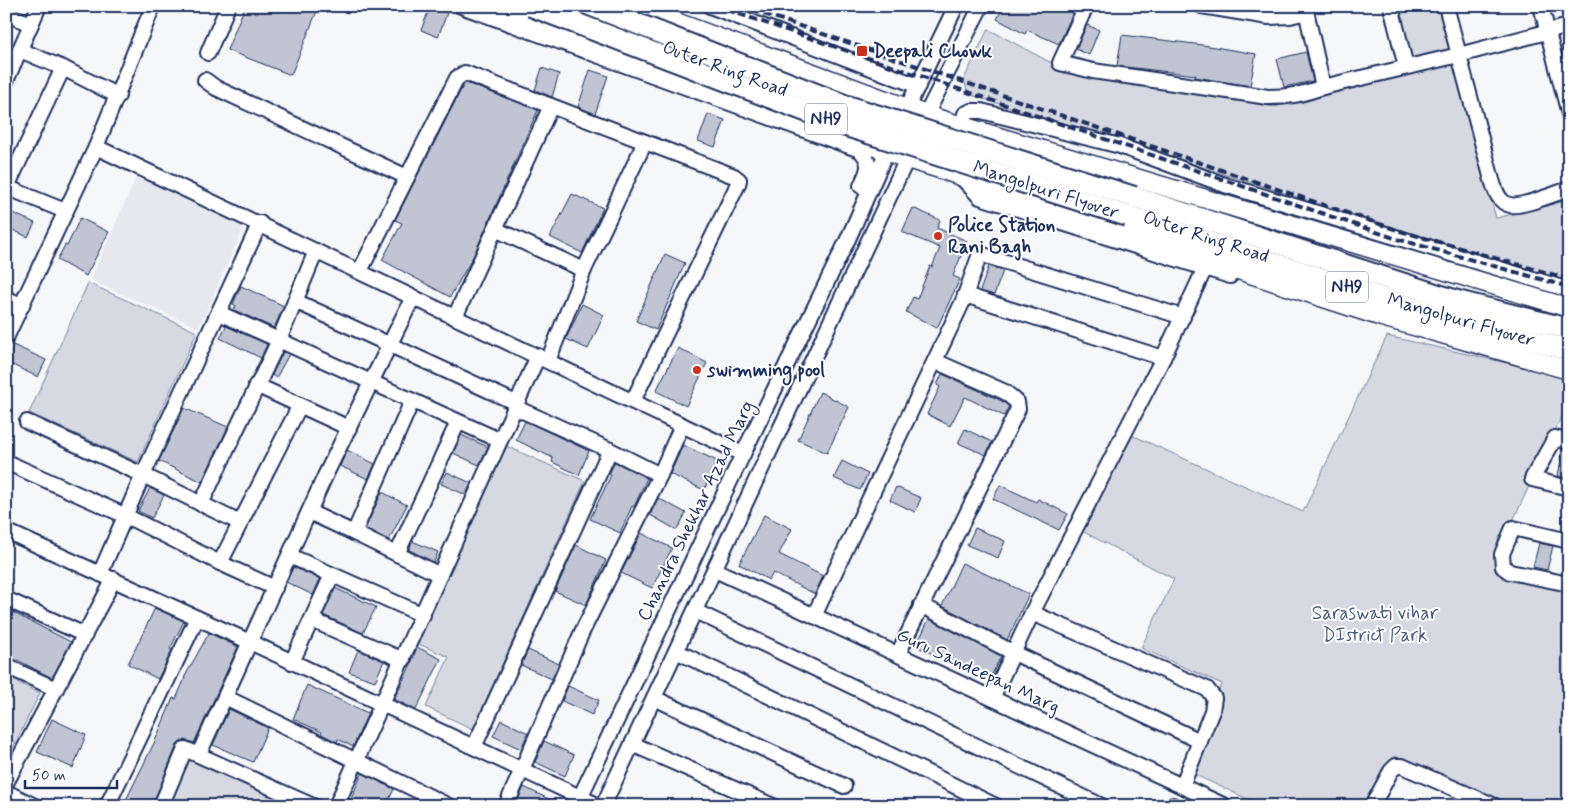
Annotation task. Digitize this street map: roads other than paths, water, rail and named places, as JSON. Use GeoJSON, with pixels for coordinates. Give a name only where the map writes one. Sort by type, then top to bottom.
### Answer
{"type":"FeatureCollection","features":[{"type":"Feature","properties":{"kind":"highway","name":"Mangolpuri Flyover"},"geometry":{"type":"LineString","coordinates":[[531,6],[837,123],[1420,310],[1569,350]]}},
{"type":"Feature","properties":{"kind":"highway","name":"Mangolpuri Flyover"},"geometry":{"type":"LineString","coordinates":[[592,6],[844,105],[1457,302],[1569,329]]}},
{"type":"Feature","properties":{"kind":"main road","name":"Outer Ring Road"},"geometry":{"type":"LineString","coordinates":[[497,6],[907,159],[960,175],[1382,317],[1569,370]]}},
{"type":"Feature","properties":{"kind":"main road","name":"Outer Ring Road"},"geometry":{"type":"LineString","coordinates":[[633,6],[926,115],[1569,308]]}},
{"type":"Feature","properties":{"kind":"main road"},"geometry":{"type":"LineString","coordinates":[[661,68],[678,23]]}},
{"type":"Feature","properties":{"kind":"main road"},"geometry":{"type":"LineString","coordinates":[[1021,196],[1032,192],[1039,184],[1043,174],[1043,161],[1036,149]]}},
{"type":"Feature","properties":{"kind":"street"},"geometry":{"type":"LineString","coordinates":[[6,81],[39,6]]}},
{"type":"Feature","properties":{"kind":"street"},"geometry":{"type":"LineString","coordinates":[[6,338],[96,147],[153,6]]}},
{"type":"Feature","properties":{"kind":"street"},"geometry":{"type":"LineString","coordinates":[[208,53],[228,6]]}},
{"type":"Feature","properties":{"kind":"street"},"geometry":{"type":"LineString","coordinates":[[461,6],[860,150],[867,158],[869,168],[839,239],[840,254]]}},
{"type":"Feature","properties":{"kind":"street"},"geometry":{"type":"LineString","coordinates":[[710,6],[918,86]]}},
{"type":"Feature","properties":{"kind":"street"},"geometry":{"type":"LineString","coordinates":[[906,108],[956,6]]}},
{"type":"Feature","properties":{"kind":"street"},"geometry":{"type":"LineString","coordinates":[[926,115],[981,6]]}},
{"type":"Feature","properties":{"kind":"street"},"geometry":{"type":"LineString","coordinates":[[1086,6],[1060,63],[1093,70],[1268,97],[1288,97],[1569,26]]}},
{"type":"Feature","properties":{"kind":"street"},"geometry":{"type":"LineString","coordinates":[[1202,6],[1269,17],[1290,16],[1306,9],[1323,87]]}},
{"type":"Feature","properties":{"kind":"street"},"geometry":{"type":"LineString","coordinates":[[1391,6],[1406,67]]}},
{"type":"Feature","properties":{"kind":"street"},"geometry":{"type":"LineString","coordinates":[[1446,6],[1496,194],[1510,205],[1520,205],[1569,189]]}},
{"type":"Feature","properties":{"kind":"street"},"geometry":{"type":"LineString","coordinates":[[1541,6],[1568,111]]}},
{"type":"Feature","properties":{"kind":"street"},"geometry":{"type":"LineString","coordinates":[[6,14],[31,24]]}},
{"type":"Feature","properties":{"kind":"street"},"geometry":{"type":"LineString","coordinates":[[20,50],[63,68],[118,96]]}},
{"type":"Feature","properties":{"kind":"street"},"geometry":{"type":"LineString","coordinates":[[63,68],[6,188],[65,211]]}},
{"type":"Feature","properties":{"kind":"street"},"geometry":{"type":"LineString","coordinates":[[360,271],[457,78],[466,73],[734,176],[739,180],[633,401]]}},
{"type":"Feature","properties":{"kind":"street"},"geometry":{"type":"LineString","coordinates":[[204,80],[216,88],[407,177]]}},
{"type":"Feature","properties":{"kind":"street"},"geometry":{"type":"LineString","coordinates":[[455,317],[552,106]]}},
{"type":"Feature","properties":{"kind":"street"},"geometry":{"type":"LineString","coordinates":[[962,126],[965,114],[971,111],[981,111],[1120,146],[1225,185],[1569,290]]}},
{"type":"Feature","properties":{"kind":"street"},"geometry":{"type":"LineString","coordinates":[[336,806],[383,705],[515,405],[543,358],[645,142]]}},
{"type":"Feature","properties":{"kind":"street"},"geometry":{"type":"LineString","coordinates":[[96,147],[260,223],[743,454]]}},
{"type":"Feature","properties":{"kind":"street","name":"Chandra Shekhar Azad Marg"},"geometry":{"type":"LineString","coordinates":[[578,801],[840,254],[887,151]]}},
{"type":"Feature","properties":{"kind":"street"},"geometry":{"type":"LineString","coordinates":[[603,806],[907,159]]}},
{"type":"Feature","properties":{"kind":"street"},"geometry":{"type":"LineString","coordinates":[[960,175],[980,197],[1205,268],[1569,377]]}},
{"type":"Feature","properties":{"kind":"street"},"geometry":{"type":"LineString","coordinates":[[100,574],[143,475],[260,223]]}},
{"type":"Feature","properties":{"kind":"street"},"geometry":{"type":"LineString","coordinates":[[495,229],[584,270]]}},
{"type":"Feature","properties":{"kind":"street"},"geometry":{"type":"LineString","coordinates":[[849,235],[867,245]]}},
{"type":"Feature","properties":{"kind":"street"},"geometry":{"type":"LineString","coordinates":[[200,504],[279,340],[316,251]]}},
{"type":"Feature","properties":{"kind":"street"},"geometry":{"type":"LineString","coordinates":[[814,616],[965,296],[980,254],[1183,317]]}},
{"type":"Feature","properties":{"kind":"street"},"geometry":{"type":"LineString","coordinates":[[992,698],[1032,613],[1163,358],[1205,268]]}},
{"type":"Feature","properties":{"kind":"street"},"geometry":{"type":"LineString","coordinates":[[965,296],[1163,358]]}},
{"type":"Feature","properties":{"kind":"street"},"geometry":{"type":"LineString","coordinates":[[199,754],[309,512],[413,297]]}},
{"type":"Feature","properties":{"kind":"street"},"geometry":{"type":"LineString","coordinates":[[6,298],[22,306]]}},
{"type":"Feature","properties":{"kind":"street"},"geometry":{"type":"LineString","coordinates":[[295,301],[390,344],[660,475]]}},
{"type":"Feature","properties":{"kind":"street"},"geometry":{"type":"LineString","coordinates":[[219,313],[499,440]]}},
{"type":"Feature","properties":{"kind":"street"},"geometry":{"type":"LineString","coordinates":[[898,654],[1018,409],[1017,402],[1005,392],[934,361]]}},
{"type":"Feature","properties":{"kind":"street"},"geometry":{"type":"LineString","coordinates":[[256,385],[349,428]]}},
{"type":"Feature","properties":{"kind":"street"},"geometry":{"type":"LineString","coordinates":[[354,533],[412,401]]}},
{"type":"Feature","properties":{"kind":"street"},"geometry":{"type":"LineString","coordinates":[[220,563],[300,405]]}},
{"type":"Feature","properties":{"kind":"street"},"geometry":{"type":"LineString","coordinates":[[27,422],[143,475],[240,523]]}},
{"type":"Feature","properties":{"kind":"street"},"geometry":{"type":"LineString","coordinates":[[397,554],[458,422]]}},
{"type":"Feature","properties":{"kind":"street"},"geometry":{"type":"LineString","coordinates":[[506,806],[582,632],[660,475],[682,425]]}},
{"type":"Feature","properties":{"kind":"street"},"geometry":{"type":"LineString","coordinates":[[1569,442],[1555,438],[1532,479],[1569,488]]}},
{"type":"Feature","properties":{"kind":"street"},"geometry":{"type":"LineString","coordinates":[[474,747],[610,450]]}},
{"type":"Feature","properties":{"kind":"street"},"geometry":{"type":"LineString","coordinates":[[6,462],[126,516],[275,588]]}},
{"type":"Feature","properties":{"kind":"street"},"geometry":{"type":"LineString","coordinates":[[309,512],[440,575]]}},
{"type":"Feature","properties":{"kind":"street"},"geometry":{"type":"LineString","coordinates":[[1569,541],[1513,528],[1502,560],[1503,567],[1510,572],[1569,584]]}},
{"type":"Feature","properties":{"kind":"street"},"geometry":{"type":"LineString","coordinates":[[6,531],[522,769],[578,801],[599,806]]}},
{"type":"Feature","properties":{"kind":"street"},"geometry":{"type":"LineString","coordinates":[[290,556],[423,615]]}},
{"type":"Feature","properties":{"kind":"street","name":"Guru Sandeepan Marg"},"geometry":{"type":"LineString","coordinates":[[714,570],[1225,806]]}},
{"type":"Feature","properties":{"kind":"street"},"geometry":{"type":"LineString","coordinates":[[292,662],[332,575]]}},
{"type":"Feature","properties":{"kind":"street"},"geometry":{"type":"LineString","coordinates":[[6,782],[114,580]]}},
{"type":"Feature","properties":{"kind":"street"},"geometry":{"type":"LineString","coordinates":[[6,599],[85,636]]}},
{"type":"Feature","properties":{"kind":"street"},"geometry":{"type":"LineString","coordinates":[[922,605],[1014,653],[1200,741]]}},
{"type":"Feature","properties":{"kind":"street"},"geometry":{"type":"LineString","coordinates":[[695,611],[1102,806]]}},
{"type":"Feature","properties":{"kind":"street"},"geometry":{"type":"LineString","coordinates":[[1032,613],[1207,689],[1214,698],[1212,711],[1182,786]]}},
{"type":"Feature","properties":{"kind":"street"},"geometry":{"type":"LineString","coordinates":[[107,806],[197,618]]}},
{"type":"Feature","properties":{"kind":"street"},"geometry":{"type":"LineString","coordinates":[[312,620],[403,660]]}},
{"type":"Feature","properties":{"kind":"street"},"geometry":{"type":"LineString","coordinates":[[676,651],[996,806]]}},
{"type":"Feature","properties":{"kind":"street"},"geometry":{"type":"LineString","coordinates":[[6,666],[56,689]]}},
{"type":"Feature","properties":{"kind":"street"},"geometry":{"type":"LineString","coordinates":[[225,697],[449,806]]}},
{"type":"Feature","properties":{"kind":"street"},"geometry":{"type":"LineString","coordinates":[[654,698],[844,786]]}},
{"type":"Feature","properties":{"kind":"street"},"geometry":{"type":"LineString","coordinates":[[632,744],[773,806]]}},
{"type":"Feature","properties":{"kind":"street"},"geometry":{"type":"LineString","coordinates":[[161,806],[185,749],[313,806]]}},
{"type":"Feature","properties":{"kind":"street"},"geometry":{"type":"LineString","coordinates":[[1372,806],[1391,771],[1396,766],[1402,766],[1495,806]]}},
{"type":"Feature","properties":{"kind":"street"},"geometry":{"type":"LineString","coordinates":[[6,792],[35,806]]}},
{"type":"Feature","properties":{"kind":"railway"},"geometry":{"type":"LineString","coordinates":[[716,6],[1397,239],[1569,287]]}},
{"type":"Feature","properties":{"kind":"railway"},"geometry":{"type":"LineString","coordinates":[[741,6],[1400,231],[1569,279]]}},
{"type":"Feature","properties":{"kind":"place","name":"Deepali Chowk"},"geometry":{"type":"Point","coordinates":[862,51]}},
{"type":"Feature","properties":{"kind":"place","name":"Police Station Rani Bagh"},"geometry":{"type":"Point","coordinates":[938,236]}},
{"type":"Feature","properties":{"kind":"place","name":"swimming pool"},"geometry":{"type":"Point","coordinates":[697,370]}},
{"type":"Feature","properties":{"kind":"park label","name":"Saraswati vihar DIstrict Park"},"geometry":{"type":"Point","coordinates":[1375,624]}}]}
